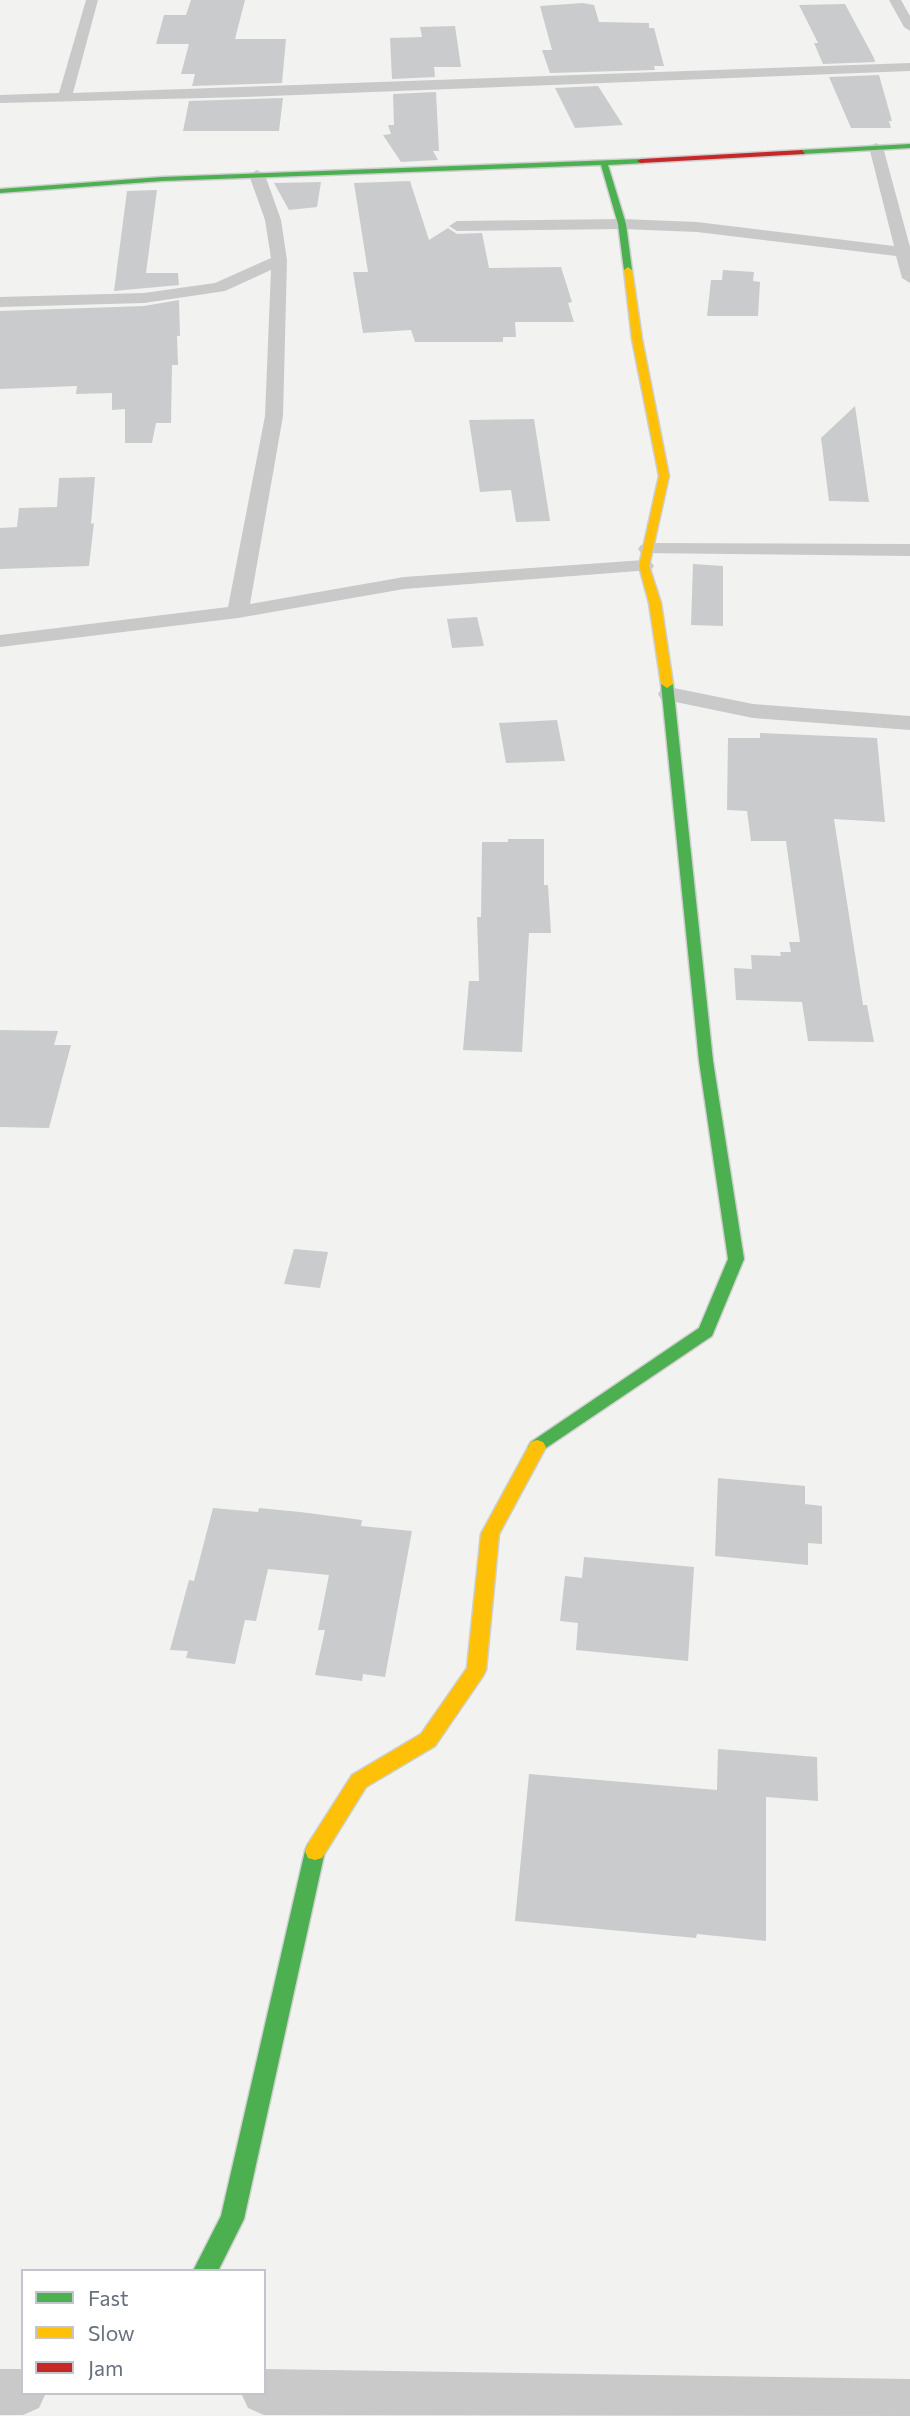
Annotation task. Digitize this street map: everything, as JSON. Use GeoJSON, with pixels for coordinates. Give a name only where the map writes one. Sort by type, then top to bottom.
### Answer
{"type":"FeatureCollection","features":[{"type":"Feature","properties":{"kind":"street"},"geometry":{"type":"LineString","coordinates":[[65,98],[92,0]]}},
{"type":"Feature","properties":{"kind":"street"},"geometry":{"type":"LineString","coordinates":[[895,0],[909,24]]}},
{"type":"Feature","properties":{"kind":"street"},"geometry":{"type":"LineString","coordinates":[[0,100],[910,67]]}},
{"type":"Feature","properties":{"kind":"street"},"geometry":{"type":"LineString","coordinates":[[0,191],[257,175],[604,163],[910,146]]}},
{"type":"Feature","properties":{"kind":"street"},"geometry":{"type":"LineString","coordinates":[[876,147],[906,253],[910,278]]}},
{"type":"Feature","properties":{"kind":"street"},"geometry":{"type":"LineString","coordinates":[[206,2269],[232,2219],[314,1853],[359,1781],[428,1740],[476,1670],[490,1534],[538,1446],[706,1332],[736,1259],[706,1061],[669,694],[646,557],[664,475],[637,339],[622,224],[604,163]]}},
{"type":"Feature","properties":{"kind":"street"},"geometry":{"type":"LineString","coordinates":[[238,612],[274,416],[279,260],[273,220],[257,175]]}},
{"type":"Feature","properties":{"kind":"street"},"geometry":{"type":"LineString","coordinates":[[457,226],[622,224],[698,227],[906,253]]}},
{"type":"Feature","properties":{"kind":"street"},"geometry":{"type":"LineString","coordinates":[[0,302],[144,298],[219,287],[279,260]]}},
{"type":"Feature","properties":{"kind":"street"},"geometry":{"type":"LineString","coordinates":[[0,641],[238,612],[404,583],[646,557],[910,550]]}},
{"type":"Feature","properties":{"kind":"street"},"geometry":{"type":"LineString","coordinates":[[669,694],[753,711],[910,723]]}},
{"type":"Feature","properties":{"kind":"street"},"geometry":{"type":"LineString","coordinates":[[0,2392],[21,2392]]}},
{"type":"Feature","properties":{"kind":"street"},"geometry":{"type":"LineString","coordinates":[[266,2392],[910,2402]]}},
{"type":"Feature","properties":{"kind":"building"},"geometry":{"type":"Polygon","coordinates":[[[191,0],[245,0],[235,39],[286,39],[282,83],[192,86],[195,74],[181,74],[189,44],[156,44],[164,15],[186,15],[191,0]]]}},
{"type":"Feature","properties":{"kind":"building"},"geometry":{"type":"Polygon","coordinates":[[[583,3],[594,5],[599,22],[649,23],[649,28],[654,28],[664,66],[654,66],[655,70],[550,73],[542,50],[552,50],[540,6],[583,3]]]}},
{"type":"Feature","properties":{"kind":"building"},"geometry":{"type":"Polygon","coordinates":[[[845,4],[875,62],[823,64],[814,43],[818,43],[799,5],[845,4]]]}},
{"type":"Feature","properties":{"kind":"building"},"geometry":{"type":"Polygon","coordinates":[[[455,26],[461,67],[434,67],[435,77],[392,79],[390,38],[422,37],[420,27],[455,26]]]}},
{"type":"Feature","properties":{"kind":"building"},"geometry":{"type":"Polygon","coordinates":[[[879,75],[892,121],[889,121],[891,128],[851,128],[829,77],[879,75]]]}},
{"type":"Feature","properties":{"kind":"building"},"geometry":{"type":"Polygon","coordinates":[[[598,86],[623,125],[575,128],[555,88],[598,86]]]}},
{"type":"Feature","properties":{"kind":"building"},"geometry":{"type":"Polygon","coordinates":[[[436,92],[439,151],[433,151],[438,160],[401,162],[383,135],[391,134],[388,125],[394,125],[393,94],[436,92]]]}},
{"type":"Feature","properties":{"kind":"building"},"geometry":{"type":"Polygon","coordinates":[[[283,98],[279,131],[183,131],[189,101],[283,98]]]}},
{"type":"Feature","properties":{"kind":"building"},"geometry":{"type":"Polygon","coordinates":[[[410,181],[429,240],[448,228],[457,234],[482,233],[489,268],[561,267],[572,302],[568,303],[574,322],[515,322],[516,337],[503,337],[503,342],[415,342],[411,330],[363,333],[353,272],[368,272],[354,183],[410,181]]]}},
{"type":"Feature","properties":{"kind":"building"},"geometry":{"type":"Polygon","coordinates":[[[321,182],[317,207],[289,210],[274,183],[321,182]]]}},
{"type":"Feature","properties":{"kind":"building"},"geometry":{"type":"Polygon","coordinates":[[[157,190],[146,273],[178,273],[179,285],[114,291],[127,191],[157,190]]]}},
{"type":"Feature","properties":{"kind":"building"},"geometry":{"type":"Polygon","coordinates":[[[723,270],[754,272],[753,281],[760,282],[758,316],[707,316],[711,280],[722,280],[723,270]]]}},
{"type":"Feature","properties":{"kind":"building"},"geometry":{"type":"Polygon","coordinates":[[[179,300],[180,336],[177,336],[178,365],[172,365],[171,423],[156,423],[152,443],[125,443],[125,409],[112,410],[112,393],[76,394],[77,386],[0,389],[0,311],[144,306],[179,300]]]}},
{"type":"Feature","properties":{"kind":"building"},"geometry":{"type":"Polygon","coordinates":[[[855,406],[869,502],[829,501],[821,438],[855,406]]]}},
{"type":"Feature","properties":{"kind":"building"},"geometry":{"type":"Polygon","coordinates":[[[534,419],[550,521],[516,522],[511,490],[480,492],[469,420],[534,419]]]}},
{"type":"Feature","properties":{"kind":"building"},"geometry":{"type":"Polygon","coordinates":[[[95,477],[89,566],[0,569],[0,528],[17,527],[19,508],[57,507],[59,478],[95,477]]]}},
{"type":"Feature","properties":{"kind":"building"},"geometry":{"type":"Polygon","coordinates":[[[693,564],[723,566],[723,626],[691,625],[693,564]]]}},
{"type":"Feature","properties":{"kind":"building"},"geometry":{"type":"Polygon","coordinates":[[[477,617],[484,646],[452,648],[447,619],[477,617]]]}},
{"type":"Feature","properties":{"kind":"building"},"geometry":{"type":"Polygon","coordinates":[[[557,720],[565,761],[506,763],[499,723],[557,720]]]}},
{"type":"Feature","properties":{"kind":"building"},"geometry":{"type":"Polygon","coordinates":[[[760,733],[877,738],[885,822],[834,819],[863,1005],[867,1005],[874,1042],[808,1041],[802,1002],[736,1000],[734,968],[752,969],[751,955],[781,956],[780,952],[791,952],[789,942],[800,942],[786,841],[751,841],[747,811],[727,810],[728,738],[760,738],[760,733]]]}},
{"type":"Feature","properties":{"kind":"building"},"geometry":{"type":"Polygon","coordinates":[[[508,839],[544,839],[544,885],[548,885],[551,933],[529,933],[522,1052],[463,1050],[469,981],[479,981],[477,917],[481,917],[482,842],[508,842],[508,839]]]}},
{"type":"Feature","properties":{"kind":"building"},"geometry":{"type":"Polygon","coordinates":[[[0,1030],[58,1031],[54,1045],[71,1045],[49,1128],[0,1127],[0,1030]]]}},
{"type":"Feature","properties":{"kind":"building"},"geometry":{"type":"Polygon","coordinates":[[[294,1249],[328,1252],[320,1288],[284,1284],[294,1249]]]}},
{"type":"Feature","properties":{"kind":"building"},"geometry":{"type":"Polygon","coordinates":[[[718,1478],[805,1486],[805,1504],[822,1506],[822,1544],[808,1543],[808,1565],[715,1556],[718,1478]]]}},
{"type":"Feature","properties":{"kind":"building"},"geometry":{"type":"Polygon","coordinates":[[[213,1508],[258,1512],[259,1508],[300,1512],[362,1520],[361,1526],[412,1531],[385,1677],[363,1674],[362,1681],[315,1675],[325,1630],[318,1630],[329,1575],[268,1569],[256,1621],[245,1620],[235,1664],[186,1658],[188,1651],[170,1650],[189,1580],[194,1581],[213,1508]]]}},
{"type":"Feature","properties":{"kind":"building"},"geometry":{"type":"Polygon","coordinates":[[[584,1557],[694,1567],[688,1661],[576,1650],[578,1623],[560,1621],[565,1576],[582,1578],[584,1557]]]}},
{"type":"Feature","properties":{"kind":"building"},"geometry":{"type":"Polygon","coordinates":[[[718,1749],[817,1757],[818,1801],[766,1797],[766,1941],[697,1934],[696,1938],[515,1921],[529,1774],[717,1790],[718,1749]]]}},
{"type":"Feature","properties":{"kind":"traffic: fast"},"geometry":{"type":"LineString","coordinates":[[802,152],[910,146]]}},
{"type":"Feature","properties":{"kind":"traffic: fast"},"geometry":{"type":"LineString","coordinates":[[0,191],[162,179],[641,161]]}},
{"type":"Feature","properties":{"kind":"traffic: fast"},"geometry":{"type":"LineString","coordinates":[[604,163],[622,224],[628,270]]}},
{"type":"Feature","properties":{"kind":"traffic: fast"},"geometry":{"type":"LineString","coordinates":[[537,1447],[706,1332],[736,1259],[706,1061],[667,684]]}},
{"type":"Feature","properties":{"kind":"traffic: fast"},"geometry":{"type":"LineString","coordinates":[[206,2269],[232,2219],[315,1851]]}},
{"type":"Feature","properties":{"kind":"traffic: slow"},"geometry":{"type":"LineString","coordinates":[[628,270],[637,339],[664,476],[644,566],[655,603],[667,684]]}},
{"type":"Feature","properties":{"kind":"traffic: slow"},"geometry":{"type":"LineString","coordinates":[[315,1851],[359,1781],[428,1740],[476,1670],[490,1534],[537,1447]]}},
{"type":"Feature","properties":{"kind":"traffic: jam"},"geometry":{"type":"LineString","coordinates":[[641,161],[802,152]]}}]}
